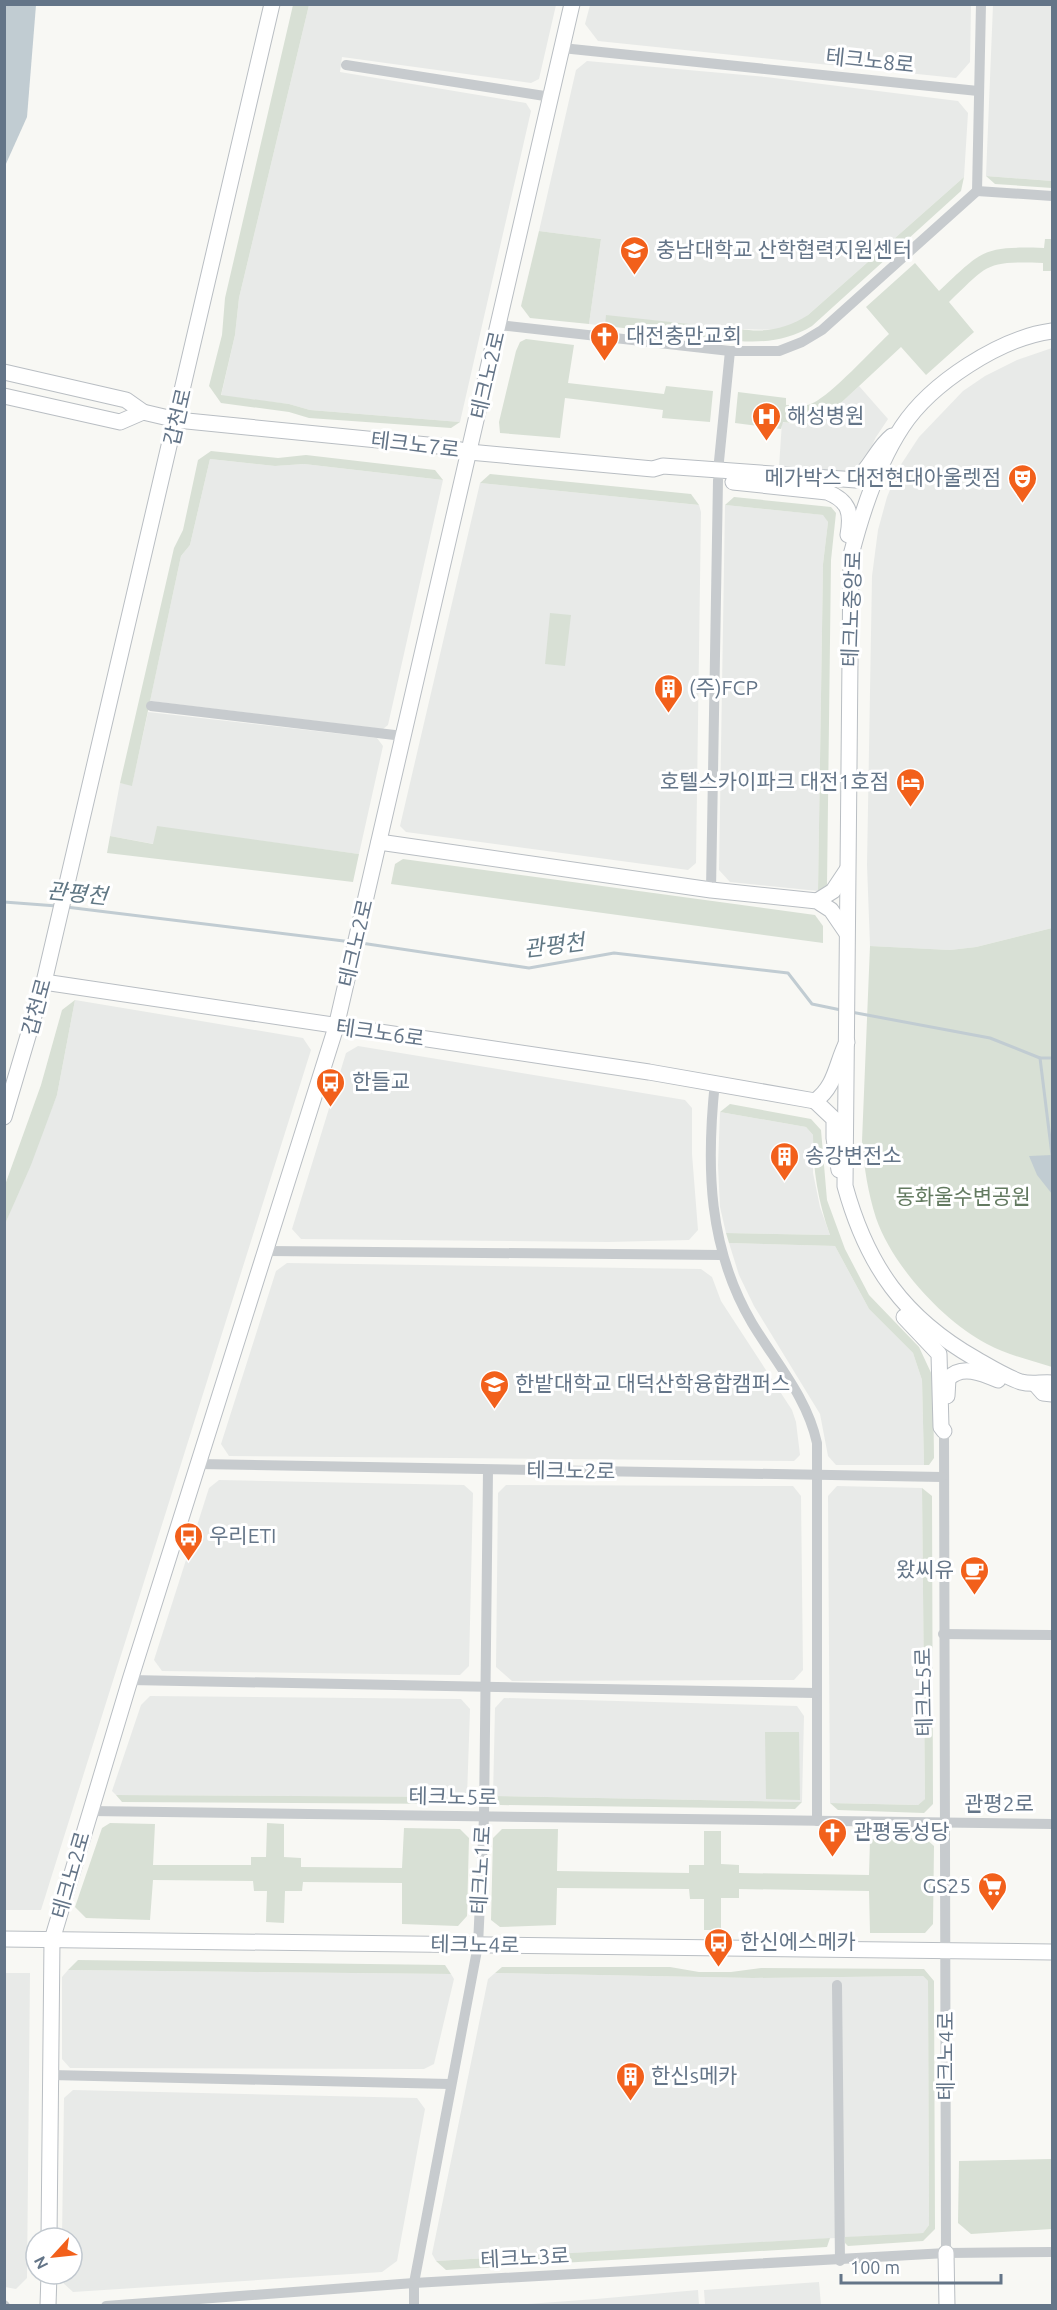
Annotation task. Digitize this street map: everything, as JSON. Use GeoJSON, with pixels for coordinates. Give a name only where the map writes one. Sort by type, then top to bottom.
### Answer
{"type":"FeatureCollection","features":[{"type":"Feature","properties":{"kind":"main road","name":"갑천로"},"geometry":{"type":"LineString","coordinates":[[4,1117],[48,966],[177,420],[272,4]]}},
{"type":"Feature","properties":{"kind":"main road","name":"테크노2로"},"geometry":{"type":"LineString","coordinates":[[49,2226],[52,1940],[130,1680],[336,1027],[572,4]]}},
{"type":"Feature","properties":{"kind":"main road","name":"테크노중앙로"},"geometry":{"type":"LineString","coordinates":[[845,1186],[848,1084],[846,940],[851,555],[862,514],[902,427],[922,403],[966,367],[1015,341],[1049,329]]}},
{"type":"Feature","properties":{"kind":"main road"},"geometry":{"type":"LineString","coordinates":[[4,372],[126,400],[143,412]]}},
{"type":"Feature","properties":{"kind":"main road"},"geometry":{"type":"LineString","coordinates":[[4,396],[120,422],[143,412]]}},
{"type":"Feature","properties":{"kind":"main road","name":"테크노7로"},"geometry":{"type":"LineString","coordinates":[[143,412],[177,420],[436,446],[470,452],[653,469],[663,466],[827,492],[840,497],[849,507],[848,536],[851,555]]}},
{"type":"Feature","properties":{"kind":"main road","name":"테크노7로"},"geometry":{"type":"LineString","coordinates":[[718,476],[856,480],[864,474],[884,442],[902,427]]}},
{"type":"Feature","properties":{"kind":"main road"},"geometry":{"type":"LineString","coordinates":[[379,842],[711,890],[817,901],[831,910],[846,940]]}},
{"type":"Feature","properties":{"kind":"main road"},"geometry":{"type":"LineString","coordinates":[[817,901],[833,891],[847,870]]}},
{"type":"Feature","properties":{"kind":"main road","name":"테크노6로"},"geometry":{"type":"LineString","coordinates":[[44,982],[715,1083],[815,1101]]}},
{"type":"Feature","properties":{"kind":"main road"},"geometry":{"type":"LineString","coordinates":[[848,1041],[836,1062],[832,1084],[825,1094],[815,1101],[834,1119],[836,1161],[852,1213],[884,1280],[890,1301],[939,1354],[940,1417],[944,1431]]}},
{"type":"Feature","properties":{"kind":"main road"},"geometry":{"type":"LineString","coordinates":[[884,1280],[908,1307],[941,1336],[1019,1381]]}},
{"type":"Feature","properties":{"kind":"main road"},"geometry":{"type":"LineString","coordinates":[[944,1431],[947,1423],[948,1379],[953,1373],[972,1371],[1001,1381],[1019,1381],[1036,1385],[1053,1383]]}},
{"type":"Feature","properties":{"kind":"main road"},"geometry":{"type":"LineString","coordinates":[[1036,1385],[1043,1393],[1053,1394]]}},
{"type":"Feature","properties":{"kind":"main road","name":"테크노4로"},"geometry":{"type":"LineString","coordinates":[[4,1939],[1053,1952]]}},
{"type":"Feature","properties":{"kind":"main road"},"geometry":{"type":"LineString","coordinates":[[946,2253],[947,2306]]}},
{"type":"Feature","properties":{"kind":"main road"},"geometry":{"type":"LineString","coordinates":[[48,2306],[49,2286]]}},
{"type":"Feature","properties":{"kind":"street"},"geometry":{"type":"LineString","coordinates":[[976,191],[981,4]]}},
{"type":"Feature","properties":{"kind":"street","name":"테크노8로"},"geometry":{"type":"LineString","coordinates":[[562,48],[978,92]]}},
{"type":"Feature","properties":{"kind":"street"},"geometry":{"type":"LineString","coordinates":[[346,65],[551,97]]}},
{"type":"Feature","properties":{"kind":"street"},"geometry":{"type":"LineString","coordinates":[[499,325],[730,351],[779,351],[802,342],[822,330],[976,191],[1053,196]]}},
{"type":"Feature","properties":{"kind":"street"},"geometry":{"type":"LineString","coordinates":[[711,890],[718,476],[730,351]]}},
{"type":"Feature","properties":{"kind":"street"},"geometry":{"type":"LineString","coordinates":[[151,706],[403,736]]}},
{"type":"Feature","properties":{"kind":"street"},"geometry":{"type":"LineString","coordinates":[[715,1083],[710,1177],[713,1216],[721,1255],[743,1306],[806,1405],[817,1443],[817,1821]]}},
{"type":"Feature","properties":{"kind":"street"},"geometry":{"type":"LineString","coordinates":[[267,1251],[721,1255]]}},
{"type":"Feature","properties":{"kind":"street","name":"테크노5로"},"geometry":{"type":"LineString","coordinates":[[90,1811],[945,1823],[942,1478],[944,1431]]}},
{"type":"Feature","properties":{"kind":"street","name":"테크노2로"},"geometry":{"type":"LineString","coordinates":[[199,1464],[942,1478]]}},
{"type":"Feature","properties":{"kind":"street","name":"테크노1로"},"geometry":{"type":"LineString","coordinates":[[414,2306],[414,2283],[478,1945],[484,1817],[488,1470]]}},
{"type":"Feature","properties":{"kind":"street"},"geometry":{"type":"LineString","coordinates":[[943,1634],[1053,1635]]}},
{"type":"Feature","properties":{"kind":"street"},"geometry":{"type":"LineString","coordinates":[[130,1680],[296,1685],[816,1693]]}},
{"type":"Feature","properties":{"kind":"street","name":"관평2로"},"geometry":{"type":"LineString","coordinates":[[945,1823],[1053,1824]]}},
{"type":"Feature","properties":{"kind":"street","name":"테크노4로"},"geometry":{"type":"LineString","coordinates":[[945,1823],[946,2253]]}},
{"type":"Feature","properties":{"kind":"street"},"geometry":{"type":"LineString","coordinates":[[837,1985],[840,2260]]}},
{"type":"Feature","properties":{"kind":"street"},"geometry":{"type":"LineString","coordinates":[[51,2076],[450,2084]]}},
{"type":"Feature","properties":{"kind":"street","name":"테크노3로"},"geometry":{"type":"LineString","coordinates":[[106,2306],[414,2283],[946,2253],[1053,2252]]}},
{"type":"Feature","properties":{"kind":"shaded area"},"geometry":{"type":"Polygon","coordinates":[[[5,4],[36,5],[27,117],[5,166],[5,4]]]}},
{"type":"Feature","properties":{"kind":"shaded area"},"geometry":{"type":"Polygon","coordinates":[[[309,5],[556,5],[539,79],[531,83],[342,57],[340,72],[526,103],[531,111],[460,422],[310,410],[289,404],[221,396],[235,335],[239,298],[309,5]]]}},
{"type":"Feature","properties":{"kind":"shaded area"},"geometry":{"type":"Polygon","coordinates":[[[590,5],[971,5],[970,62],[956,78],[598,41],[585,24],[590,5]]]}},
{"type":"Feature","properties":{"kind":"shaded area"},"geometry":{"type":"Polygon","coordinates":[[[993,5],[1052,5],[1052,181],[986,176],[993,5]]]}},
{"type":"Feature","properties":{"kind":"shaded area"},"geometry":{"type":"Polygon","coordinates":[[[587,61],[766,77],[958,101],[968,113],[964,177],[794,325],[776,330],[740,329],[738,341],[724,339],[726,328],[607,316],[605,326],[589,324],[601,239],[539,231],[576,70],[587,61]]]}},
{"type":"Feature","properties":{"kind":"shaded area"},"geometry":{"type":"Polygon","coordinates":[[[1052,348],[1052,928],[976,947],[950,950],[870,946],[867,865],[872,576],[878,530],[887,497],[900,466],[919,437],[963,391],[985,376],[1017,360],[1052,348]]]}},
{"type":"Feature","properties":{"kind":"shaded area"},"geometry":{"type":"Polygon","coordinates":[[[859,386],[888,419],[862,466],[849,475],[779,467],[782,422],[800,425],[829,414],[859,386]]]}},
{"type":"Feature","properties":{"kind":"shaded area"},"geometry":{"type":"Polygon","coordinates":[[[210,459],[275,466],[304,464],[443,480],[388,725],[383,729],[150,701],[181,556],[190,545],[210,459]]]}},
{"type":"Feature","properties":{"kind":"shaded area"},"geometry":{"type":"Polygon","coordinates":[[[480,483],[699,505],[701,512],[696,863],[688,870],[406,832],[400,826],[480,483]]]}},
{"type":"Feature","properties":{"kind":"shaded area"},"geometry":{"type":"Polygon","coordinates":[[[725,505],[824,515],[828,522],[823,564],[818,891],[730,882],[719,870],[725,505]]]}},
{"type":"Feature","properties":{"kind":"shaded area"},"geometry":{"type":"Polygon","coordinates":[[[148,712],[377,738],[383,746],[359,854],[157,827],[154,844],[110,836],[120,783],[132,785],[148,712]]]}},
{"type":"Feature","properties":{"kind":"shaded area"},"geometry":{"type":"Polygon","coordinates":[[[75,1000],[303,1038],[311,1050],[41,1910],[5,1910],[5,1224],[57,1095],[75,1000]]]}},
{"type":"Feature","properties":{"kind":"shaded area"},"geometry":{"type":"Polygon","coordinates":[[[358,1046],[685,1100],[692,1108],[692,1154],[698,1230],[689,1240],[608,1242],[301,1239],[292,1229],[346,1053],[358,1046]]]}},
{"type":"Feature","properties":{"kind":"shaded area"},"geometry":{"type":"Polygon","coordinates":[[[720,1112],[806,1127],[813,1135],[813,1173],[820,1207],[830,1235],[726,1233],[720,1207],[718,1165],[720,1112]]]}},
{"type":"Feature","properties":{"kind":"shaded area"},"geometry":{"type":"Polygon","coordinates":[[[1052,1155],[1052,1194],[1037,1175],[1029,1156],[1052,1155]]]}},
{"type":"Feature","properties":{"kind":"shaded area"},"geometry":{"type":"Polygon","coordinates":[[[729,1243],[835,1246],[869,1309],[913,1353],[922,1380],[924,1465],[836,1465],[828,1456],[820,1414],[754,1306],[739,1275],[729,1243]]]}},
{"type":"Feature","properties":{"kind":"shaded area"},"geometry":{"type":"Polygon","coordinates":[[[287,1263],[701,1269],[712,1277],[721,1301],[792,1410],[796,1422],[800,1455],[794,1461],[229,1456],[221,1444],[276,1271],[287,1263]]]}},
{"type":"Feature","properties":{"kind":"shaded area"},"geometry":{"type":"Polygon","coordinates":[[[219,1480],[464,1485],[473,1493],[469,1666],[460,1675],[162,1671],[154,1660],[209,1488],[219,1480]]]}},
{"type":"Feature","properties":{"kind":"shaded area"},"geometry":{"type":"Polygon","coordinates":[[[506,1485],[793,1486],[801,1496],[803,1670],[794,1680],[512,1681],[496,1667],[498,1493],[506,1485]]]}},
{"type":"Feature","properties":{"kind":"shaded area"},"geometry":{"type":"Polygon","coordinates":[[[837,1486],[922,1488],[925,1799],[918,1805],[830,1803],[828,1496],[837,1486]]]}},
{"type":"Feature","properties":{"kind":"shaded area"},"geometry":{"type":"Polygon","coordinates":[[[150,1696],[461,1699],[470,1709],[467,1797],[116,1795],[112,1791],[141,1705],[150,1696]]]}},
{"type":"Feature","properties":{"kind":"shaded area"},"geometry":{"type":"Polygon","coordinates":[[[504,1698],[797,1706],[804,1716],[802,1802],[493,1796],[495,1708],[504,1698]]]}},
{"type":"Feature","properties":{"kind":"shaded area"},"geometry":{"type":"Polygon","coordinates":[[[68,1970],[451,1974],[454,1979],[434,2064],[424,2069],[70,2068],[62,2059],[62,1977],[68,1970]]]}},
{"type":"Feature","properties":{"kind":"shaded area"},"geometry":{"type":"Polygon","coordinates":[[[5,1973],[30,1973],[28,2226],[24,2226],[24,2281],[16,2289],[5,2287],[5,1973]]]}},
{"type":"Feature","properties":{"kind":"shaded area"},"geometry":{"type":"Polygon","coordinates":[[[495,1973],[753,1978],[923,1976],[928,1981],[929,2225],[923,2233],[436,2261],[432,2254],[488,1979],[495,1973]]]}},
{"type":"Feature","properties":{"kind":"shaded area"},"geometry":{"type":"Polygon","coordinates":[[[73,2090],[417,2098],[425,2109],[397,2261],[382,2272],[73,2292],[66,2286],[84,2286],[84,2226],[62,2226],[64,2098],[73,2090]]]}},
{"type":"Feature","properties":{"kind":"shaded area"},"geometry":{"type":"Polygon","coordinates":[[[819,2282],[821,2305],[705,2305],[704,2290],[819,2282]]]}},
{"type":"Feature","properties":{"kind":"shaded area"},"geometry":{"type":"Polygon","coordinates":[[[698,2290],[699,2305],[514,2305],[596,2299],[698,2290]]]}},
{"type":"Feature","properties":{"kind":"green space"},"geometry":{"type":"Polygon","coordinates":[[[293,5],[309,5],[239,298],[235,335],[221,395],[289,404],[310,410],[460,422],[451,428],[309,418],[289,412],[221,403],[209,386],[222,335],[225,298],[293,5]]]}},
{"type":"Feature","properties":{"kind":"green space"},"geometry":{"type":"Polygon","coordinates":[[[986,176],[1052,181],[1052,188],[995,184],[986,176]]]}},
{"type":"Feature","properties":{"kind":"green space"},"geometry":{"type":"Polygon","coordinates":[[[964,177],[961,191],[812,326],[795,335],[777,340],[738,341],[740,329],[775,329],[792,324],[808,315],[964,177]]]}},
{"type":"Feature","properties":{"kind":"green space"},"geometry":{"type":"Polygon","coordinates":[[[539,231],[601,239],[589,324],[530,318],[521,306],[539,231]]]}},
{"type":"Feature","properties":{"kind":"green space"},"geometry":{"type":"Polygon","coordinates":[[[1045,239],[1052,239],[1052,271],[1043,271],[1043,263],[998,264],[981,272],[949,302],[974,332],[926,375],[901,347],[823,417],[801,423],[783,422],[781,429],[735,423],[738,392],[786,398],[786,405],[803,406],[821,398],[841,381],[889,334],[866,307],[915,263],[939,291],[965,267],[985,253],[1008,248],[1044,248],[1045,239]]]}},
{"type":"Feature","properties":{"kind":"green space"},"geometry":{"type":"Polygon","coordinates":[[[606,315],[726,328],[724,339],[605,326],[606,315]]]}},
{"type":"Feature","properties":{"kind":"green space"},"geometry":{"type":"Polygon","coordinates":[[[526,339],[574,345],[568,383],[664,394],[666,386],[713,391],[710,422],[662,418],[663,410],[565,398],[560,438],[500,433],[499,422],[516,351],[520,342],[526,339]]]}},
{"type":"Feature","properties":{"kind":"green space"},"geometry":{"type":"Polygon","coordinates":[[[211,451],[278,458],[306,455],[435,470],[443,480],[304,464],[275,466],[210,459],[190,545],[181,556],[132,786],[120,783],[174,548],[183,530],[198,460],[211,451]]]}},
{"type":"Feature","properties":{"kind":"green space"},"geometry":{"type":"Polygon","coordinates":[[[490,474],[691,494],[699,505],[480,483],[490,474]]]}},
{"type":"Feature","properties":{"kind":"green space"},"geometry":{"type":"Polygon","coordinates":[[[734,497],[831,507],[836,513],[831,560],[827,885],[818,891],[823,564],[828,522],[823,515],[725,505],[734,497]]]}},
{"type":"Feature","properties":{"kind":"green space"},"geometry":{"type":"Polygon","coordinates":[[[550,613],[571,615],[565,666],[545,664],[550,613]]]}},
{"type":"Feature","properties":{"kind":"green space"},"geometry":{"type":"Polygon","coordinates":[[[157,826],[359,854],[353,882],[107,853],[110,836],[153,844],[157,826]]]}},
{"type":"Feature","properties":{"kind":"green space"},"geometry":{"type":"Polygon","coordinates":[[[403,859],[815,915],[823,926],[823,943],[391,884],[395,864],[403,859]]]}},
{"type":"Feature","properties":{"kind":"green space","name":"동화울수변공원"},"geometry":{"type":"Polygon","coordinates":[[[1052,928],[1052,1367],[987,1344],[953,1321],[921,1290],[894,1254],[876,1218],[867,1180],[862,1141],[870,946],[950,950],[976,947],[1052,928]]]}},
{"type":"Feature","properties":{"kind":"green space"},"geometry":{"type":"Polygon","coordinates":[[[75,1000],[57,1095],[31,1165],[5,1224],[5,1185],[41,1085],[62,1010],[75,1000]]]}},
{"type":"Feature","properties":{"kind":"green space"},"geometry":{"type":"Polygon","coordinates":[[[730,1104],[811,1119],[821,1130],[827,1200],[845,1249],[869,1295],[919,1347],[933,1377],[934,1458],[929,1465],[924,1465],[922,1380],[913,1353],[869,1309],[835,1246],[729,1243],[726,1233],[830,1235],[817,1186],[813,1135],[806,1127],[720,1112],[730,1104]]]}},
{"type":"Feature","properties":{"kind":"green space"},"geometry":{"type":"Polygon","coordinates":[[[922,1488],[932,1496],[933,1804],[924,1813],[838,1810],[830,1803],[918,1805],[925,1799],[922,1488]]]}},
{"type":"Feature","properties":{"kind":"green space"},"geometry":{"type":"Polygon","coordinates":[[[765,1732],[799,1732],[800,1800],[766,1799],[765,1732]]]}},
{"type":"Feature","properties":{"kind":"green space"},"geometry":{"type":"Polygon","coordinates":[[[116,1795],[467,1797],[459,1804],[122,1802],[116,1795]]]}},
{"type":"Feature","properties":{"kind":"green space"},"geometry":{"type":"Polygon","coordinates":[[[493,1796],[802,1802],[795,1809],[500,1805],[493,1796]]]}},
{"type":"Feature","properties":{"kind":"green space"},"geometry":{"type":"Polygon","coordinates":[[[110,1823],[155,1824],[153,1865],[251,1865],[251,1857],[266,1857],[267,1823],[284,1824],[284,1857],[301,1858],[301,1867],[402,1868],[404,1828],[460,1829],[469,1838],[467,1916],[458,1926],[402,1924],[402,1883],[303,1882],[302,1891],[285,1891],[284,1923],[266,1922],[267,1891],[254,1891],[253,1881],[153,1880],[150,1920],[86,1918],[75,1907],[102,1828],[110,1823]]]}},
{"type":"Feature","properties":{"kind":"green space"},"geometry":{"type":"Polygon","coordinates":[[[502,1829],[558,1829],[557,1871],[689,1873],[689,1865],[704,1865],[704,1831],[721,1831],[721,1864],[739,1865],[739,1873],[869,1875],[870,1839],[925,1838],[934,1846],[933,1924],[925,1933],[870,1933],[869,1891],[739,1889],[739,1898],[721,1898],[721,1930],[704,1930],[704,1899],[690,1899],[689,1889],[557,1888],[556,1925],[500,1927],[491,1920],[493,1838],[502,1829]]]}},
{"type":"Feature","properties":{"kind":"green space"},"geometry":{"type":"Polygon","coordinates":[[[78,1960],[445,1965],[451,1974],[68,1970],[78,1960]]]}},
{"type":"Feature","properties":{"kind":"green space"},"geometry":{"type":"Polygon","coordinates":[[[502,1967],[670,1967],[699,1972],[731,1972],[761,1968],[924,1969],[934,1981],[935,2229],[923,2241],[848,2246],[845,2243],[845,2237],[923,2233],[929,2225],[928,1981],[923,1976],[753,1978],[495,1973],[502,1967]]]}},
{"type":"Feature","properties":{"kind":"green space"},"geometry":{"type":"Polygon","coordinates":[[[1052,2159],[1052,2229],[971,2234],[958,2223],[959,2161],[1052,2159]]]}},
{"type":"Feature","properties":{"kind":"green space"},"geometry":{"type":"Polygon","coordinates":[[[830,2238],[827,2247],[446,2270],[436,2261],[830,2238]]]}},
{"type":"Feature","properties":{"kind":"waterway","name":"관평천"},"geometry":{"type":"LineString","coordinates":[[4,902],[57,906]]}},
{"type":"Feature","properties":{"kind":"waterway","name":"관평천"},"geometry":{"type":"LineString","coordinates":[[66,907],[352,942]]}},
{"type":"Feature","properties":{"kind":"waterway","name":"관평천"},"geometry":{"type":"LineString","coordinates":[[361,943],[529,968],[614,953],[788,973],[812,1004],[841,1010]]}},
{"type":"Feature","properties":{"kind":"waterway","name":"관평천"},"geometry":{"type":"LineString","coordinates":[[851,1012],[990,1038],[1040,1058],[1052,1058]]}},
{"type":"Feature","properties":{"kind":"waterway"},"geometry":{"type":"LineString","coordinates":[[1040,1058],[1052,1155]]}},
{"type":"Feature","properties":{"kind":"place","name":"충남대학교 산학협력지원센터"},"geometry":{"type":"Point","coordinates":[635,276]}},
{"type":"Feature","properties":{"kind":"place","name":"대전충만교회"},"geometry":{"type":"Point","coordinates":[605,362]}},
{"type":"Feature","properties":{"kind":"place","name":"해성병원"},"geometry":{"type":"Point","coordinates":[766,442]}},
{"type":"Feature","properties":{"kind":"place","name":"메가박스 대전현대아울렛점"},"geometry":{"type":"Point","coordinates":[1022,504]}},
{"type":"Feature","properties":{"kind":"place","name":"(주)FCP"},"geometry":{"type":"Point","coordinates":[668,714]}},
{"type":"Feature","properties":{"kind":"place","name":"호텔스카이파크 대전1호점"},"geometry":{"type":"Point","coordinates":[910,808]}},
{"type":"Feature","properties":{"kind":"place","name":"한들교"},"geometry":{"type":"Point","coordinates":[331,1108]}},
{"type":"Feature","properties":{"kind":"place","name":"송강변전소"},"geometry":{"type":"Point","coordinates":[784,1182]}},
{"type":"Feature","properties":{"kind":"place","name":"한밭대학교 대덕산학융합캠퍼스"},"geometry":{"type":"Point","coordinates":[494,1410]}},
{"type":"Feature","properties":{"kind":"place","name":"우리ETI"},"geometry":{"type":"Point","coordinates":[188,1562]}},
{"type":"Feature","properties":{"kind":"place","name":"왔씨유"},"geometry":{"type":"Point","coordinates":[975,1596]}},
{"type":"Feature","properties":{"kind":"place","name":"관평동성당"},"geometry":{"type":"Point","coordinates":[832,1858]}},
{"type":"Feature","properties":{"kind":"place","name":"GS25"},"geometry":{"type":"Point","coordinates":[992,1912]}},
{"type":"Feature","properties":{"kind":"place","name":"한신에스메카"},"geometry":{"type":"Point","coordinates":[719,1968]}},
{"type":"Feature","properties":{"kind":"place","name":"한신s메카"},"geometry":{"type":"Point","coordinates":[630,2102]}}]}
